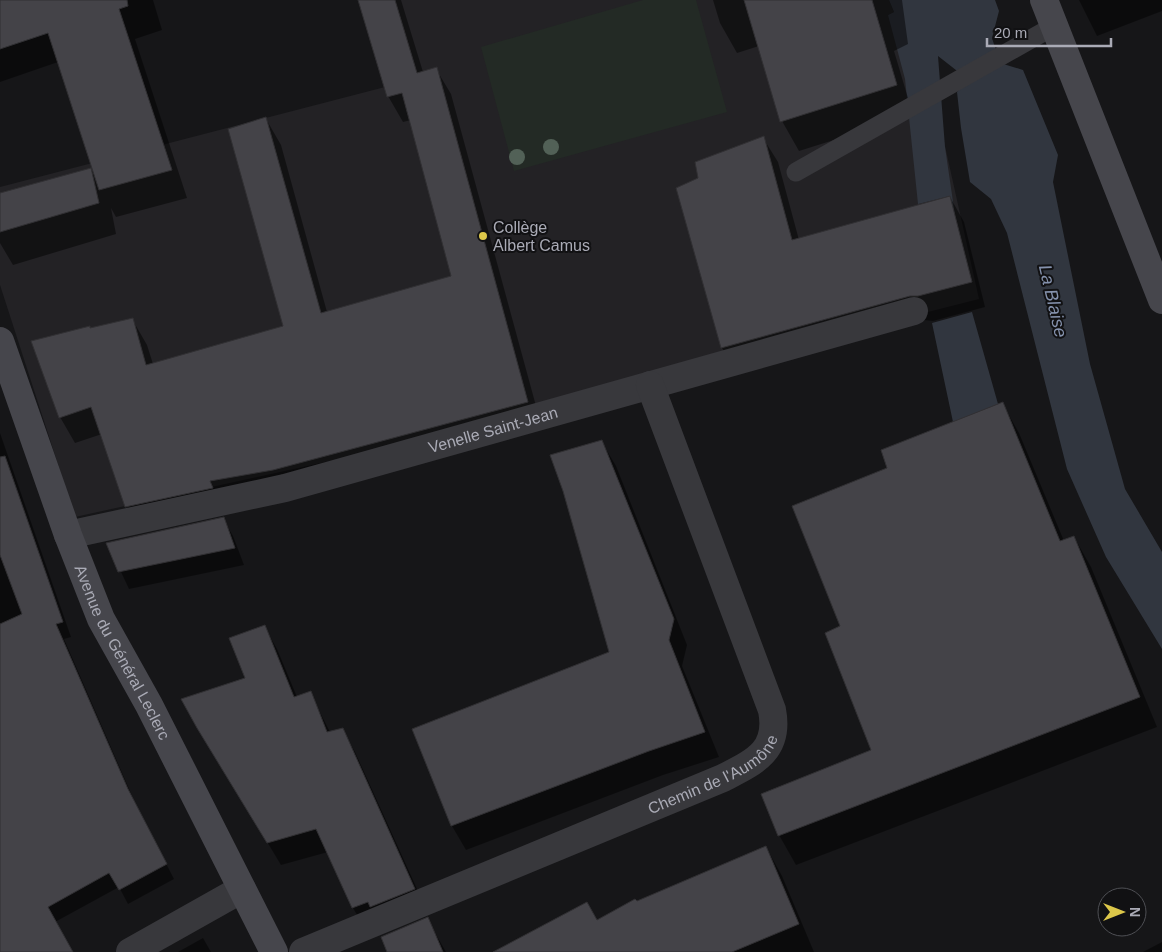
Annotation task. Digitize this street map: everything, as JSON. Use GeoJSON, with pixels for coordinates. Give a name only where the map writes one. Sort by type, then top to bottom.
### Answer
{"type":"FeatureCollection","features":[{"type":"Feature","properties":{"kind":"main road"},"geometry":{"type":"LineString","coordinates":[[1044,0],[1162,300]]}},
{"type":"Feature","properties":{"kind":"main road","name":"Avenue du Général Leclerc"},"geometry":{"type":"LineString","coordinates":[[0,341],[68,535],[101,618],[149,705],[274,952]]}},
{"type":"Feature","properties":{"kind":"street","name":"Venelle Saint-Jean"},"geometry":{"type":"LineString","coordinates":[[68,535],[285,488],[914,311]]}},
{"type":"Feature","properties":{"kind":"street","name":"Chemin de l'Aumône"},"geometry":{"type":"LineString","coordinates":[[303,952],[723,778],[752,762],[770,745],[774,729],[772,710],[650,385]]}},
{"type":"Feature","properties":{"kind":"street"},"geometry":{"type":"LineString","coordinates":[[130,952],[242,888]]}},
{"type":"Feature","properties":{"kind":"lane"},"geometry":{"type":"LineString","coordinates":[[796,172],[1054,26]]}},
{"type":"Feature","properties":{"kind":"shaded area","name":"Collège Albert Camus"},"geometry":{"type":"Polygon","coordinates":[[[392,0],[889,0],[894,12],[888,15],[929,74],[979,299],[421,441],[75,517],[0,285],[0,187],[412,80],[392,0]]]}},
{"type":"Feature","properties":{"kind":"shaded area"},"geometry":{"type":"Polygon","coordinates":[[[643,0],[696,0],[727,112],[514,171],[481,47],[643,0]]]}},
{"type":"Feature","properties":{"kind":"water","name":"La Blaise"},"geometry":{"type":"Polygon","coordinates":[[[889,0],[995,0],[999,11],[992,38],[1000,63],[1023,70],[1058,155],[1053,182],[1090,364],[1125,489],[1162,552],[1162,649],[1106,557],[1067,469],[1007,233],[991,199],[970,182],[957,92],[965,83],[961,74],[938,56],[945,147],[956,222],[950,196],[918,204],[905,79],[888,15],[894,12],[889,0]]]}},
{"type":"Feature","properties":{"kind":"water"},"geometry":{"type":"Polygon","coordinates":[[[972,312],[998,404],[953,422],[932,323],[972,312]]]}},
{"type":"Feature","properties":{"kind":"building"},"geometry":{"type":"Polygon","coordinates":[[[0,0],[127,0],[128,6],[119,9],[172,170],[99,190],[48,33],[0,49],[0,0]]]}},
{"type":"Feature","properties":{"kind":"building"},"geometry":{"type":"Polygon","coordinates":[[[358,0],[395,0],[417,73],[437,67],[528,402],[273,470],[210,481],[213,488],[125,507],[91,407],[59,418],[31,341],[90,326],[90,328],[133,318],[146,365],[283,326],[228,129],[266,117],[321,313],[451,276],[402,93],[387,97],[358,0]]]}},
{"type":"Feature","properties":{"kind":"building"},"geometry":{"type":"Polygon","coordinates":[[[744,0],[872,0],[897,85],[780,122],[744,0]]]}},
{"type":"Feature","properties":{"kind":"building"},"geometry":{"type":"Polygon","coordinates":[[[764,136],[792,240],[950,196],[972,282],[918,296],[910,296],[721,348],[676,188],[698,178],[695,162],[764,136]]]}},
{"type":"Feature","properties":{"kind":"building"},"geometry":{"type":"Polygon","coordinates":[[[91,168],[99,203],[0,232],[0,193],[91,168]]]}},
{"type":"Feature","properties":{"kind":"building"},"geometry":{"type":"Polygon","coordinates":[[[1003,402],[1060,541],[1074,536],[1140,697],[778,836],[761,794],[871,750],[825,633],[840,626],[792,506],[887,468],[881,450],[1003,402]]]}},
{"type":"Feature","properties":{"kind":"building"},"geometry":{"type":"Polygon","coordinates":[[[602,440],[674,619],[669,640],[705,732],[649,751],[451,826],[412,729],[609,652],[563,491],[550,455],[602,440]]]}},
{"type":"Feature","properties":{"kind":"building"},"geometry":{"type":"Polygon","coordinates":[[[5,456],[63,622],[56,624],[128,789],[167,864],[119,890],[109,873],[48,907],[73,952],[0,952],[0,624],[22,614],[0,555],[0,457],[5,456]]]}},
{"type":"Feature","properties":{"kind":"building"},"geometry":{"type":"Polygon","coordinates":[[[224,517],[235,548],[118,572],[106,543],[224,517]]]}},
{"type":"Feature","properties":{"kind":"building"},"geometry":{"type":"Polygon","coordinates":[[[265,625],[294,697],[311,691],[327,732],[343,728],[415,889],[370,907],[368,902],[352,908],[316,829],[267,843],[197,728],[181,699],[245,678],[229,638],[265,625]]]}},
{"type":"Feature","properties":{"kind":"building"},"geometry":{"type":"Polygon","coordinates":[[[766,846],[799,924],[732,952],[493,952],[587,902],[597,920],[635,899],[637,901],[766,846]]]}},
{"type":"Feature","properties":{"kind":"building"},"geometry":{"type":"Polygon","coordinates":[[[428,917],[443,952],[387,952],[381,937],[428,917]]]}},
{"type":"Feature","properties":{"kind":"place","name":"Collège Albert Camus"},"geometry":{"type":"Point","coordinates":[483,236]}}]}
